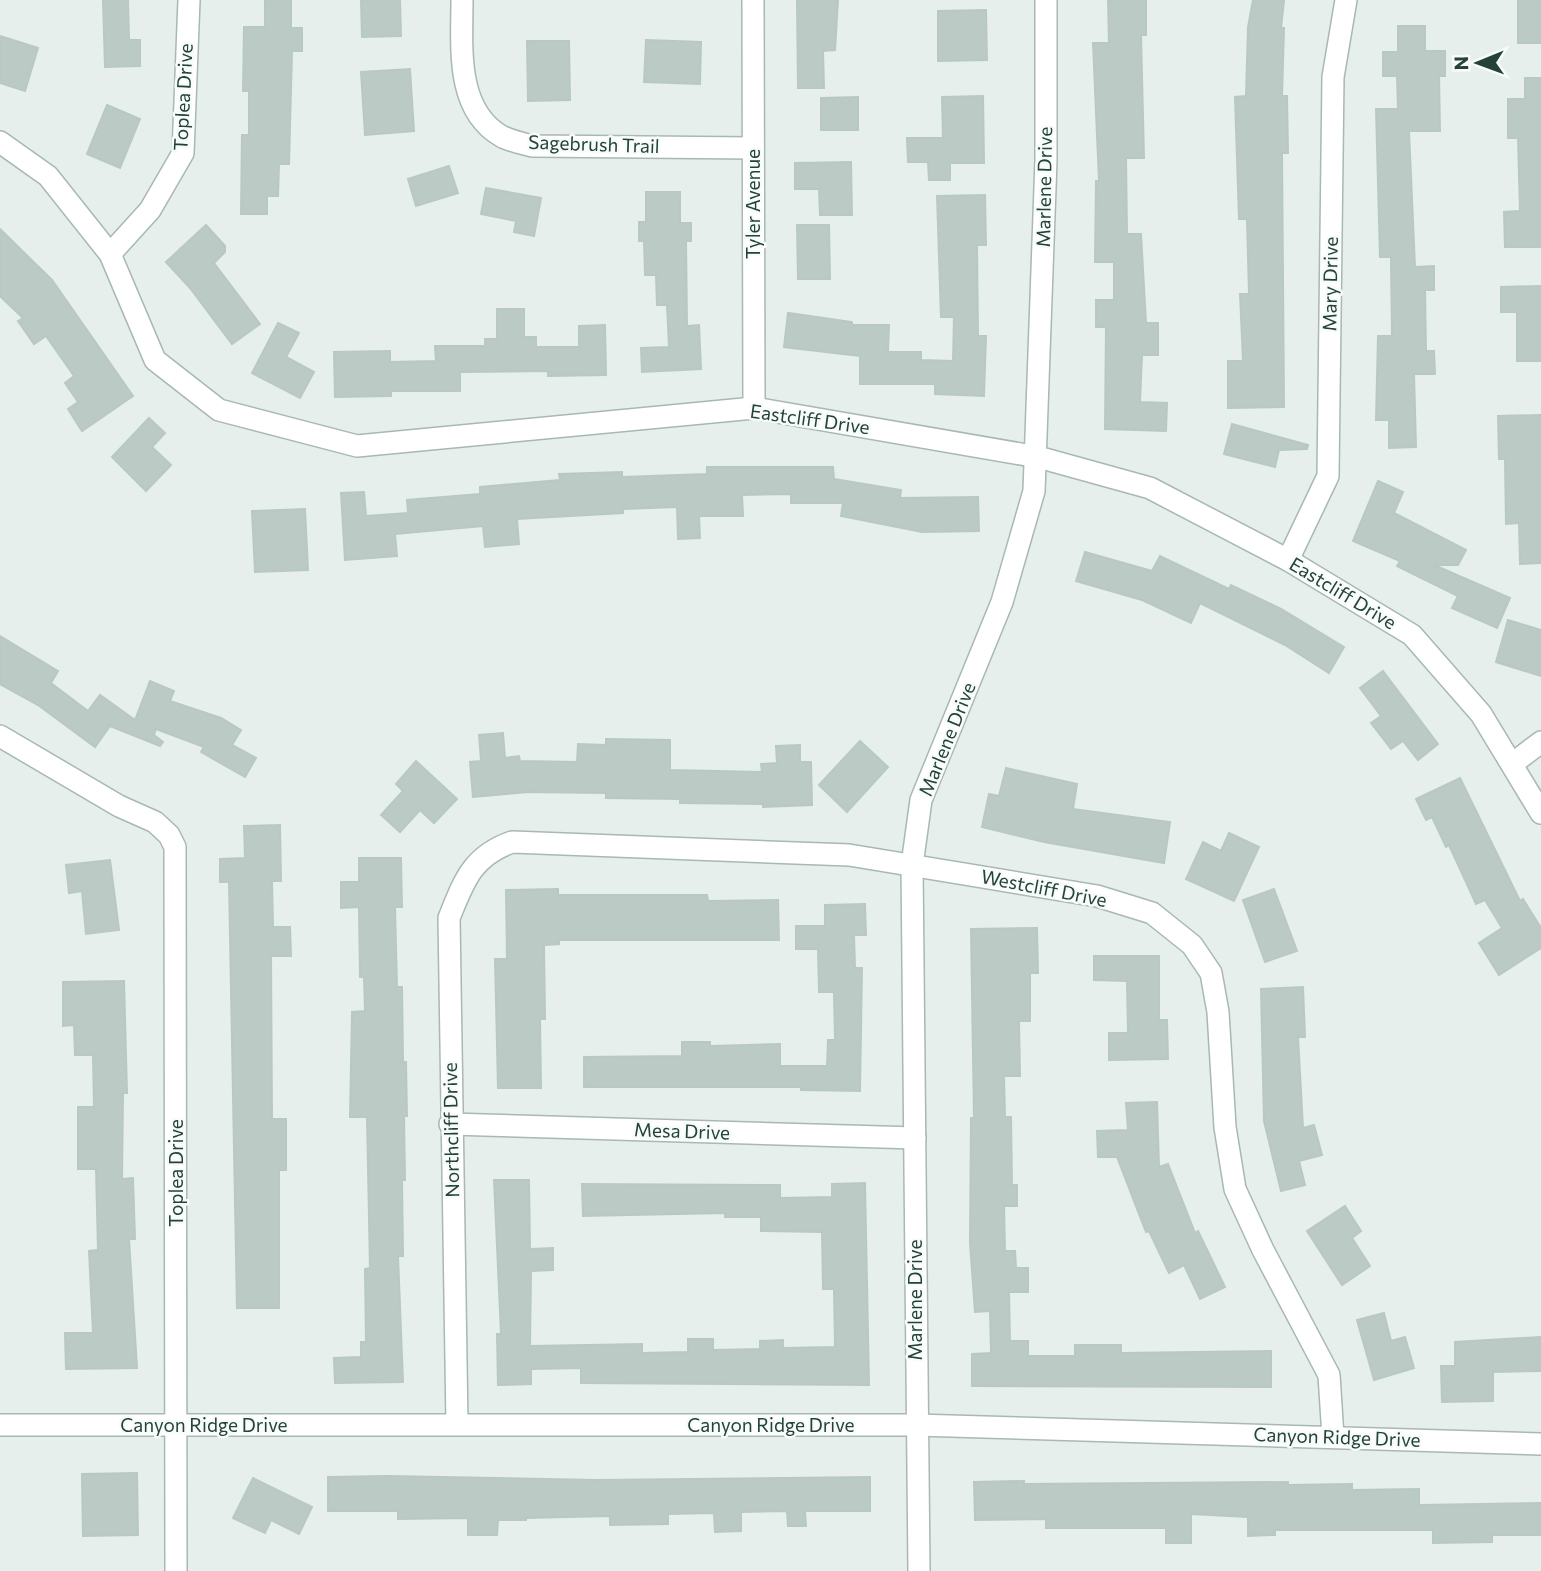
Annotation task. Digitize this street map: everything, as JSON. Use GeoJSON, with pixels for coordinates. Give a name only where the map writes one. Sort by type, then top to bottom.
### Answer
{"type":"FeatureCollection","features":[{"type":"Feature","properties":{"kind":"street","name":"Toplea Drive"},"geometry":{"type":"LineString","coordinates":[[110,254],[150,210],[183,153],[189,0]]}},
{"type":"Feature","properties":{"kind":"street","name":"Sagebrush Trail"},"geometry":{"type":"LineString","coordinates":[[462,0],[461,55],[470,100],[484,124],[503,137],[533,146],[753,148]]}},
{"type":"Feature","properties":{"kind":"street","name":"Tyler Avenue"},"geometry":{"type":"LineString","coordinates":[[753,0],[754,408]]}},
{"type":"Feature","properties":{"kind":"street","name":"Marlene Drive"},"geometry":{"type":"LineString","coordinates":[[919,1571],[912,865],[922,800],[1002,602],[1034,491],[1038,457],[1046,160],[1046,0]]}},
{"type":"Feature","properties":{"kind":"street","name":"Mary Drive"},"geometry":{"type":"LineString","coordinates":[[1288,560],[1328,476],[1333,77],[1346,0]]}},
{"type":"Feature","properties":{"kind":"street","name":"Eastcliff Drive"},"geometry":{"type":"LineString","coordinates":[[0,142],[48,176],[110,254],[155,360],[219,410],[357,446],[754,408],[1038,457],[1150,488],[1288,560],[1412,635],[1481,714],[1541,813]]}},
{"type":"Feature","properties":{"kind":"street","name":"Toplea Drive"},"geometry":{"type":"LineString","coordinates":[[0,736],[119,806],[155,822],[169,835],[175,847],[176,1571]]}},
{"type":"Feature","properties":{"kind":"street"},"geometry":{"type":"LineString","coordinates":[[1512,764],[1541,742]]}},
{"type":"Feature","properties":{"kind":"street","name":"Westcliff Drive"},"geometry":{"type":"LineString","coordinates":[[490,849],[512,842],[849,855],[1097,896],[1152,913],[1192,945],[1211,973],[1218,1012],[1225,1127],[1235,1189],[1263,1250],[1329,1375],[1333,1437]]}},
{"type":"Feature","properties":{"kind":"street","name":"Northcliff Drive"},"geometry":{"type":"LineString","coordinates":[[457,1424],[450,1124],[449,918],[477,861],[490,849]]}},
{"type":"Feature","properties":{"kind":"street","name":"Mesa Drive"},"geometry":{"type":"LineString","coordinates":[[450,1124],[915,1138]]}},
{"type":"Feature","properties":{"kind":"street","name":"Canyon Ridge Drive"},"geometry":{"type":"LineString","coordinates":[[0,1425],[916,1425],[1541,1444]]}},
{"type":"Feature","properties":{"kind":"building"},"geometry":{"type":"Polygon","coordinates":[[[103,0],[128,0],[129,40],[140,40],[140,66],[105,67],[103,0]]]}},
{"type":"Feature","properties":{"kind":"building"},"geometry":{"type":"Polygon","coordinates":[[[265,0],[291,0],[291,28],[302,28],[302,51],[292,51],[289,164],[279,164],[278,196],[267,196],[267,214],[241,214],[242,135],[249,135],[249,91],[243,91],[244,27],[265,27],[265,0]]]}},
{"type":"Feature","properties":{"kind":"building"},"geometry":{"type":"Polygon","coordinates":[[[361,0],[400,0],[401,36],[362,37],[361,0]]]}},
{"type":"Feature","properties":{"kind":"building"},"geometry":{"type":"Polygon","coordinates":[[[797,0],[838,0],[835,50],[823,51],[824,88],[798,88],[797,0]]]}},
{"type":"Feature","properties":{"kind":"building"},"geometry":{"type":"Polygon","coordinates":[[[1108,0],[1146,0],[1146,35],[1141,35],[1144,158],[1126,158],[1127,234],[1141,234],[1146,323],[1158,323],[1158,355],[1142,355],[1140,402],[1167,403],[1166,431],[1105,429],[1106,327],[1096,327],[1096,300],[1114,300],[1114,262],[1095,262],[1096,181],[1099,181],[1093,43],[1109,43],[1108,0]]]}},
{"type":"Feature","properties":{"kind":"building"},"geometry":{"type":"Polygon","coordinates":[[[1253,0],[1284,0],[1281,28],[1284,28],[1282,96],[1287,96],[1288,153],[1282,153],[1284,407],[1228,408],[1228,361],[1243,361],[1240,294],[1249,294],[1247,219],[1239,219],[1235,97],[1246,96],[1248,27],[1253,0]]]}},
{"type":"Feature","properties":{"kind":"building"},"geometry":{"type":"Polygon","coordinates":[[[1518,0],[1541,0],[1541,43],[1518,43],[1518,0]]]}},
{"type":"Feature","properties":{"kind":"building"},"geometry":{"type":"Polygon","coordinates":[[[986,10],[987,60],[938,61],[938,11],[986,10]]]}},
{"type":"Feature","properties":{"kind":"building"},"geometry":{"type":"Polygon","coordinates":[[[1398,26],[1425,26],[1425,51],[1445,51],[1445,76],[1439,76],[1440,131],[1409,131],[1415,267],[1434,266],[1434,290],[1425,290],[1426,351],[1434,351],[1435,374],[1414,374],[1416,447],[1389,448],[1389,420],[1376,420],[1378,336],[1392,336],[1391,257],[1380,257],[1376,109],[1398,109],[1397,76],[1383,76],[1383,52],[1398,52],[1398,26]]]}},
{"type":"Feature","properties":{"kind":"building"},"geometry":{"type":"Polygon","coordinates":[[[0,36],[38,48],[25,91],[0,83],[0,36]]]}},
{"type":"Feature","properties":{"kind":"building"},"geometry":{"type":"Polygon","coordinates":[[[646,40],[701,42],[700,84],[644,82],[646,40]]]}},
{"type":"Feature","properties":{"kind":"building"},"geometry":{"type":"Polygon","coordinates":[[[527,41],[569,41],[570,100],[528,101],[527,41]]]}},
{"type":"Feature","properties":{"kind":"building"},"geometry":{"type":"Polygon","coordinates":[[[410,69],[414,131],[365,135],[361,72],[410,69]]]}},
{"type":"Feature","properties":{"kind":"building"},"geometry":{"type":"Polygon","coordinates":[[[1525,78],[1541,78],[1541,247],[1505,247],[1504,212],[1520,211],[1518,138],[1508,138],[1508,99],[1525,99],[1525,78]]]}},
{"type":"Feature","properties":{"kind":"building"},"geometry":{"type":"Polygon","coordinates":[[[983,96],[984,163],[950,163],[950,180],[929,180],[928,162],[908,162],[907,138],[943,138],[942,97],[983,96]]]}},
{"type":"Feature","properties":{"kind":"building"},"geometry":{"type":"Polygon","coordinates":[[[858,97],[858,130],[821,130],[821,98],[858,97]]]}},
{"type":"Feature","properties":{"kind":"building"},"geometry":{"type":"Polygon","coordinates":[[[107,105],[140,119],[120,168],[87,154],[107,105]]]}},
{"type":"Feature","properties":{"kind":"building"},"geometry":{"type":"Polygon","coordinates":[[[851,162],[852,215],[820,215],[819,189],[795,189],[795,163],[851,162]]]}},
{"type":"Feature","properties":{"kind":"building"},"geometry":{"type":"Polygon","coordinates":[[[449,166],[458,193],[416,206],[408,179],[449,166]]]}},
{"type":"Feature","properties":{"kind":"building"},"geometry":{"type":"Polygon","coordinates":[[[486,188],[541,198],[534,236],[514,232],[516,221],[481,214],[486,188]]]}},
{"type":"Feature","properties":{"kind":"building"},"geometry":{"type":"Polygon","coordinates":[[[646,192],[680,192],[680,223],[691,223],[691,241],[686,241],[687,326],[699,325],[701,369],[642,372],[641,348],[669,347],[667,305],[657,305],[656,275],[645,275],[644,241],[639,241],[639,222],[646,222],[646,192]]]}},
{"type":"Feature","properties":{"kind":"building"},"geometry":{"type":"Polygon","coordinates":[[[985,195],[986,245],[977,245],[978,336],[986,336],[984,396],[935,394],[935,384],[860,384],[860,356],[784,347],[788,313],[852,322],[852,325],[889,325],[888,352],[921,352],[921,360],[953,361],[954,317],[941,317],[937,196],[985,195]]]}},
{"type":"Feature","properties":{"kind":"building"},"geometry":{"type":"Polygon","coordinates":[[[206,225],[225,246],[225,252],[214,263],[260,324],[232,344],[190,288],[166,262],[206,225]]]}},
{"type":"Feature","properties":{"kind":"building"},"geometry":{"type":"Polygon","coordinates":[[[797,225],[829,225],[830,279],[798,279],[797,225]]]}},
{"type":"Feature","properties":{"kind":"building"},"geometry":{"type":"Polygon","coordinates":[[[0,229],[52,280],[133,396],[82,431],[68,409],[78,402],[65,383],[74,376],[46,336],[34,344],[18,321],[23,318],[0,296],[0,229]]]}},
{"type":"Feature","properties":{"kind":"building"},"geometry":{"type":"Polygon","coordinates":[[[1541,286],[1541,361],[1517,361],[1517,312],[1501,312],[1501,287],[1541,286]]]}},
{"type":"Feature","properties":{"kind":"building"},"geometry":{"type":"Polygon","coordinates":[[[497,309],[524,309],[524,337],[536,337],[536,347],[579,347],[579,326],[605,325],[606,375],[548,376],[548,371],[460,372],[460,391],[391,391],[391,396],[335,397],[334,352],[390,351],[390,362],[436,361],[435,346],[485,346],[485,339],[497,339],[497,309]]]}},
{"type":"Feature","properties":{"kind":"building"},"geometry":{"type":"Polygon","coordinates":[[[278,323],[299,333],[286,357],[314,372],[300,398],[252,373],[278,323]]]}},
{"type":"Feature","properties":{"kind":"building"},"geometry":{"type":"Polygon","coordinates":[[[1541,415],[1541,563],[1520,564],[1519,523],[1506,524],[1505,459],[1499,459],[1498,416],[1541,415]]]}},
{"type":"Feature","properties":{"kind":"building"},"geometry":{"type":"Polygon","coordinates":[[[149,418],[165,433],[152,447],[171,465],[146,491],[112,457],[149,418]]]}},
{"type":"Feature","properties":{"kind":"building"},"geometry":{"type":"Polygon","coordinates":[[[1232,424],[1308,445],[1307,449],[1279,450],[1275,467],[1224,454],[1232,424]]]}},
{"type":"Feature","properties":{"kind":"building"},"geometry":{"type":"Polygon","coordinates":[[[707,467],[833,467],[834,479],[901,490],[900,498],[978,497],[979,531],[922,532],[841,516],[843,503],[791,503],[791,494],[742,495],[743,516],[699,516],[700,538],[678,539],[677,507],[623,509],[623,513],[517,519],[519,544],[485,547],[483,526],[395,534],[397,556],[345,560],[341,493],[364,492],[366,516],[408,513],[407,500],[480,494],[480,487],[560,480],[559,474],[622,472],[622,477],[707,474],[707,467]]]}},
{"type":"Feature","properties":{"kind":"building"},"geometry":{"type":"Polygon","coordinates":[[[1378,481],[1403,492],[1394,513],[1466,550],[1458,565],[1434,565],[1510,598],[1497,628],[1452,608],[1458,596],[1397,566],[1400,561],[1353,541],[1378,481]]]}},
{"type":"Feature","properties":{"kind":"building"},"geometry":{"type":"Polygon","coordinates":[[[305,509],[308,570],[255,572],[252,511],[305,509]]]}},
{"type":"Feature","properties":{"kind":"building"},"geometry":{"type":"Polygon","coordinates":[[[1085,552],[1152,571],[1160,556],[1229,589],[1231,585],[1281,609],[1344,647],[1329,673],[1285,645],[1200,603],[1191,623],[1142,600],[1076,581],[1085,552]]]}},
{"type":"Feature","properties":{"kind":"building"},"geometry":{"type":"Polygon","coordinates":[[[1508,620],[1541,630],[1541,676],[1496,662],[1508,620]]]}},
{"type":"Feature","properties":{"kind":"building"},"geometry":{"type":"Polygon","coordinates":[[[0,636],[58,671],[51,683],[88,711],[100,695],[135,720],[150,681],[174,691],[170,701],[221,718],[241,730],[232,745],[256,758],[245,777],[201,752],[204,747],[156,729],[154,735],[163,742],[160,746],[110,726],[95,747],[38,705],[0,684],[0,636]]]}},
{"type":"Feature","properties":{"kind":"building"},"geometry":{"type":"Polygon","coordinates":[[[1383,671],[1438,744],[1418,760],[1403,741],[1391,749],[1371,723],[1381,716],[1360,688],[1383,671]]]}},
{"type":"Feature","properties":{"kind":"building"},"geometry":{"type":"Polygon","coordinates":[[[503,733],[505,758],[519,756],[520,761],[577,762],[578,744],[606,745],[606,739],[670,740],[670,770],[762,772],[761,764],[777,763],[776,746],[800,745],[800,762],[811,762],[812,805],[763,807],[763,804],[680,803],[680,799],[606,798],[606,793],[528,792],[473,797],[470,762],[481,761],[479,735],[503,733]]]}},
{"type":"Feature","properties":{"kind":"building"},"geometry":{"type":"Polygon","coordinates":[[[860,741],[888,767],[847,812],[819,785],[860,741]]]}},
{"type":"Feature","properties":{"kind":"building"},"geometry":{"type":"Polygon","coordinates":[[[416,761],[457,799],[434,823],[420,810],[400,832],[381,815],[403,791],[396,784],[416,761]]]}},
{"type":"Feature","properties":{"kind":"building"},"geometry":{"type":"Polygon","coordinates":[[[1006,768],[1077,784],[1073,809],[1170,822],[1164,863],[1044,842],[982,827],[989,794],[999,796],[1006,768]]]}},
{"type":"Feature","properties":{"kind":"building"},"geometry":{"type":"Polygon","coordinates":[[[1460,778],[1520,901],[1523,899],[1541,928],[1541,948],[1499,975],[1479,943],[1502,928],[1485,900],[1476,904],[1449,845],[1446,847],[1432,817],[1426,820],[1416,799],[1460,778]]]}},
{"type":"Feature","properties":{"kind":"building"},"geometry":{"type":"Polygon","coordinates":[[[280,825],[281,881],[272,881],[273,927],[290,927],[291,956],[271,956],[272,1119],[286,1119],[286,1170],[279,1170],[279,1308],[237,1308],[229,882],[220,882],[220,859],[245,858],[244,826],[280,825]]]}},
{"type":"Feature","properties":{"kind":"building"},"geometry":{"type":"Polygon","coordinates":[[[1229,833],[1259,847],[1234,901],[1186,879],[1203,842],[1221,851],[1229,833]]]}},
{"type":"Feature","properties":{"kind":"building"},"geometry":{"type":"Polygon","coordinates":[[[359,858],[401,858],[402,907],[395,907],[397,987],[402,987],[407,1116],[404,1116],[405,1180],[402,1180],[403,1256],[398,1256],[403,1382],[335,1383],[334,1358],[361,1357],[361,1342],[366,1342],[365,1269],[370,1268],[367,1117],[350,1117],[352,1012],[365,1011],[364,977],[360,977],[359,907],[341,908],[341,882],[359,882],[359,858]]]}},
{"type":"Feature","properties":{"kind":"building"},"geometry":{"type":"Polygon","coordinates":[[[110,860],[119,930],[86,934],[82,891],[69,893],[66,865],[110,860]]]}},
{"type":"Feature","properties":{"kind":"building"},"geometry":{"type":"Polygon","coordinates":[[[558,889],[558,895],[707,895],[708,901],[778,900],[779,940],[559,940],[559,944],[544,945],[545,1019],[540,1019],[541,1088],[498,1088],[495,959],[507,959],[506,890],[558,889]]]}},
{"type":"Feature","properties":{"kind":"building"},"geometry":{"type":"Polygon","coordinates":[[[1274,889],[1297,951],[1265,962],[1243,900],[1274,889]]]}},
{"type":"Feature","properties":{"kind":"building"},"geometry":{"type":"Polygon","coordinates":[[[865,904],[866,935],[854,935],[855,968],[862,968],[860,1091],[801,1090],[801,1087],[584,1087],[584,1057],[682,1056],[682,1042],[710,1042],[710,1046],[780,1044],[780,1066],[827,1066],[828,1040],[835,1040],[834,992],[819,992],[818,949],[796,949],[796,926],[825,926],[825,905],[865,904]]]}},
{"type":"Feature","properties":{"kind":"building"},"geometry":{"type":"Polygon","coordinates":[[[1037,928],[1038,973],[1030,973],[1030,1021],[1019,1021],[1020,1076],[1004,1076],[1005,1117],[1011,1117],[1012,1185],[1017,1185],[1017,1206],[1004,1206],[1005,1251],[1015,1251],[1016,1268],[1028,1268],[1028,1292],[1009,1292],[1010,1341],[1028,1341],[1028,1356],[1075,1356],[1075,1345],[1121,1345],[1121,1353],[1271,1351],[1271,1387],[972,1386],[972,1354],[991,1353],[990,1311],[975,1312],[970,1243],[971,1118],[974,1118],[971,929],[1037,928]]]}},
{"type":"Feature","properties":{"kind":"building"},"geometry":{"type":"Polygon","coordinates":[[[1094,956],[1159,956],[1159,1020],[1167,1020],[1168,1059],[1109,1060],[1109,1033],[1128,1033],[1127,981],[1094,980],[1094,956]]]}},
{"type":"Feature","properties":{"kind":"building"},"geometry":{"type":"Polygon","coordinates":[[[124,981],[127,1093],[123,1093],[122,1179],[133,1178],[135,1239],[129,1239],[137,1368],[66,1369],[65,1333],[93,1333],[89,1251],[98,1250],[96,1169],[78,1169],[78,1107],[94,1107],[93,1055],[75,1055],[74,1025],[63,1026],[63,982],[124,981]]]}},
{"type":"Feature","properties":{"kind":"building"},"geometry":{"type":"Polygon","coordinates":[[[1303,987],[1305,1037],[1298,1037],[1303,1128],[1314,1125],[1322,1155],[1299,1161],[1305,1185],[1281,1191],[1264,1121],[1261,989],[1303,987]]]}},
{"type":"Feature","properties":{"kind":"building"},"geometry":{"type":"Polygon","coordinates":[[[1157,1102],[1159,1167],[1168,1164],[1195,1233],[1198,1231],[1225,1287],[1200,1299],[1184,1265],[1169,1273],[1149,1231],[1146,1232],[1117,1157],[1098,1157],[1097,1131],[1128,1130],[1126,1103],[1157,1102]]]}},
{"type":"Feature","properties":{"kind":"building"},"geometry":{"type":"Polygon","coordinates":[[[494,1180],[529,1180],[530,1249],[553,1248],[553,1270],[531,1271],[530,1346],[642,1344],[642,1353],[688,1352],[688,1339],[713,1339],[713,1350],[760,1349],[760,1341],[783,1340],[783,1348],[835,1347],[834,1289],[823,1289],[822,1232],[761,1231],[761,1217],[725,1217],[725,1213],[583,1216],[582,1184],[780,1185],[780,1198],[832,1197],[832,1184],[865,1183],[869,1385],[581,1383],[581,1368],[531,1369],[531,1384],[498,1385],[497,1334],[501,1334],[494,1180]]]}},
{"type":"Feature","properties":{"kind":"building"},"geometry":{"type":"Polygon","coordinates":[[[1345,1206],[1361,1231],[1352,1238],[1370,1266],[1342,1285],[1307,1231],[1345,1206]]]}},
{"type":"Feature","properties":{"kind":"building"},"geometry":{"type":"Polygon","coordinates":[[[1384,1313],[1391,1341],[1405,1337],[1414,1368],[1374,1380],[1357,1320],[1384,1313]]]}},
{"type":"Feature","properties":{"kind":"building"},"geometry":{"type":"Polygon","coordinates":[[[1541,1337],[1541,1371],[1493,1372],[1493,1401],[1442,1402],[1441,1366],[1455,1366],[1455,1342],[1541,1337]]]}},
{"type":"Feature","properties":{"kind":"building"},"geometry":{"type":"Polygon","coordinates":[[[137,1473],[138,1535],[83,1536],[82,1474],[137,1473]]]}},
{"type":"Feature","properties":{"kind":"building"},"geometry":{"type":"Polygon","coordinates":[[[328,1477],[597,1480],[870,1477],[870,1511],[805,1511],[806,1526],[788,1526],[787,1511],[741,1512],[741,1531],[715,1532],[714,1513],[668,1514],[668,1524],[610,1525],[610,1516],[526,1518],[498,1520],[497,1535],[468,1535],[468,1518],[398,1519],[398,1511],[328,1511],[328,1477]]]}},
{"type":"Feature","properties":{"kind":"building"},"geometry":{"type":"Polygon","coordinates":[[[253,1478],[312,1507],[299,1534],[271,1520],[265,1533],[233,1518],[253,1478]]]}},
{"type":"Feature","properties":{"kind":"building"},"geometry":{"type":"Polygon","coordinates":[[[1024,1481],[1024,1484],[1288,1482],[1288,1485],[1352,1484],[1352,1490],[1419,1489],[1419,1505],[1541,1503],[1541,1535],[1492,1535],[1492,1542],[1433,1543],[1433,1530],[1275,1530],[1275,1535],[1248,1536],[1248,1517],[1191,1514],[1191,1543],[1166,1543],[1166,1528],[1046,1528],[1046,1519],[975,1520],[974,1482],[1024,1481]]]}}]}
